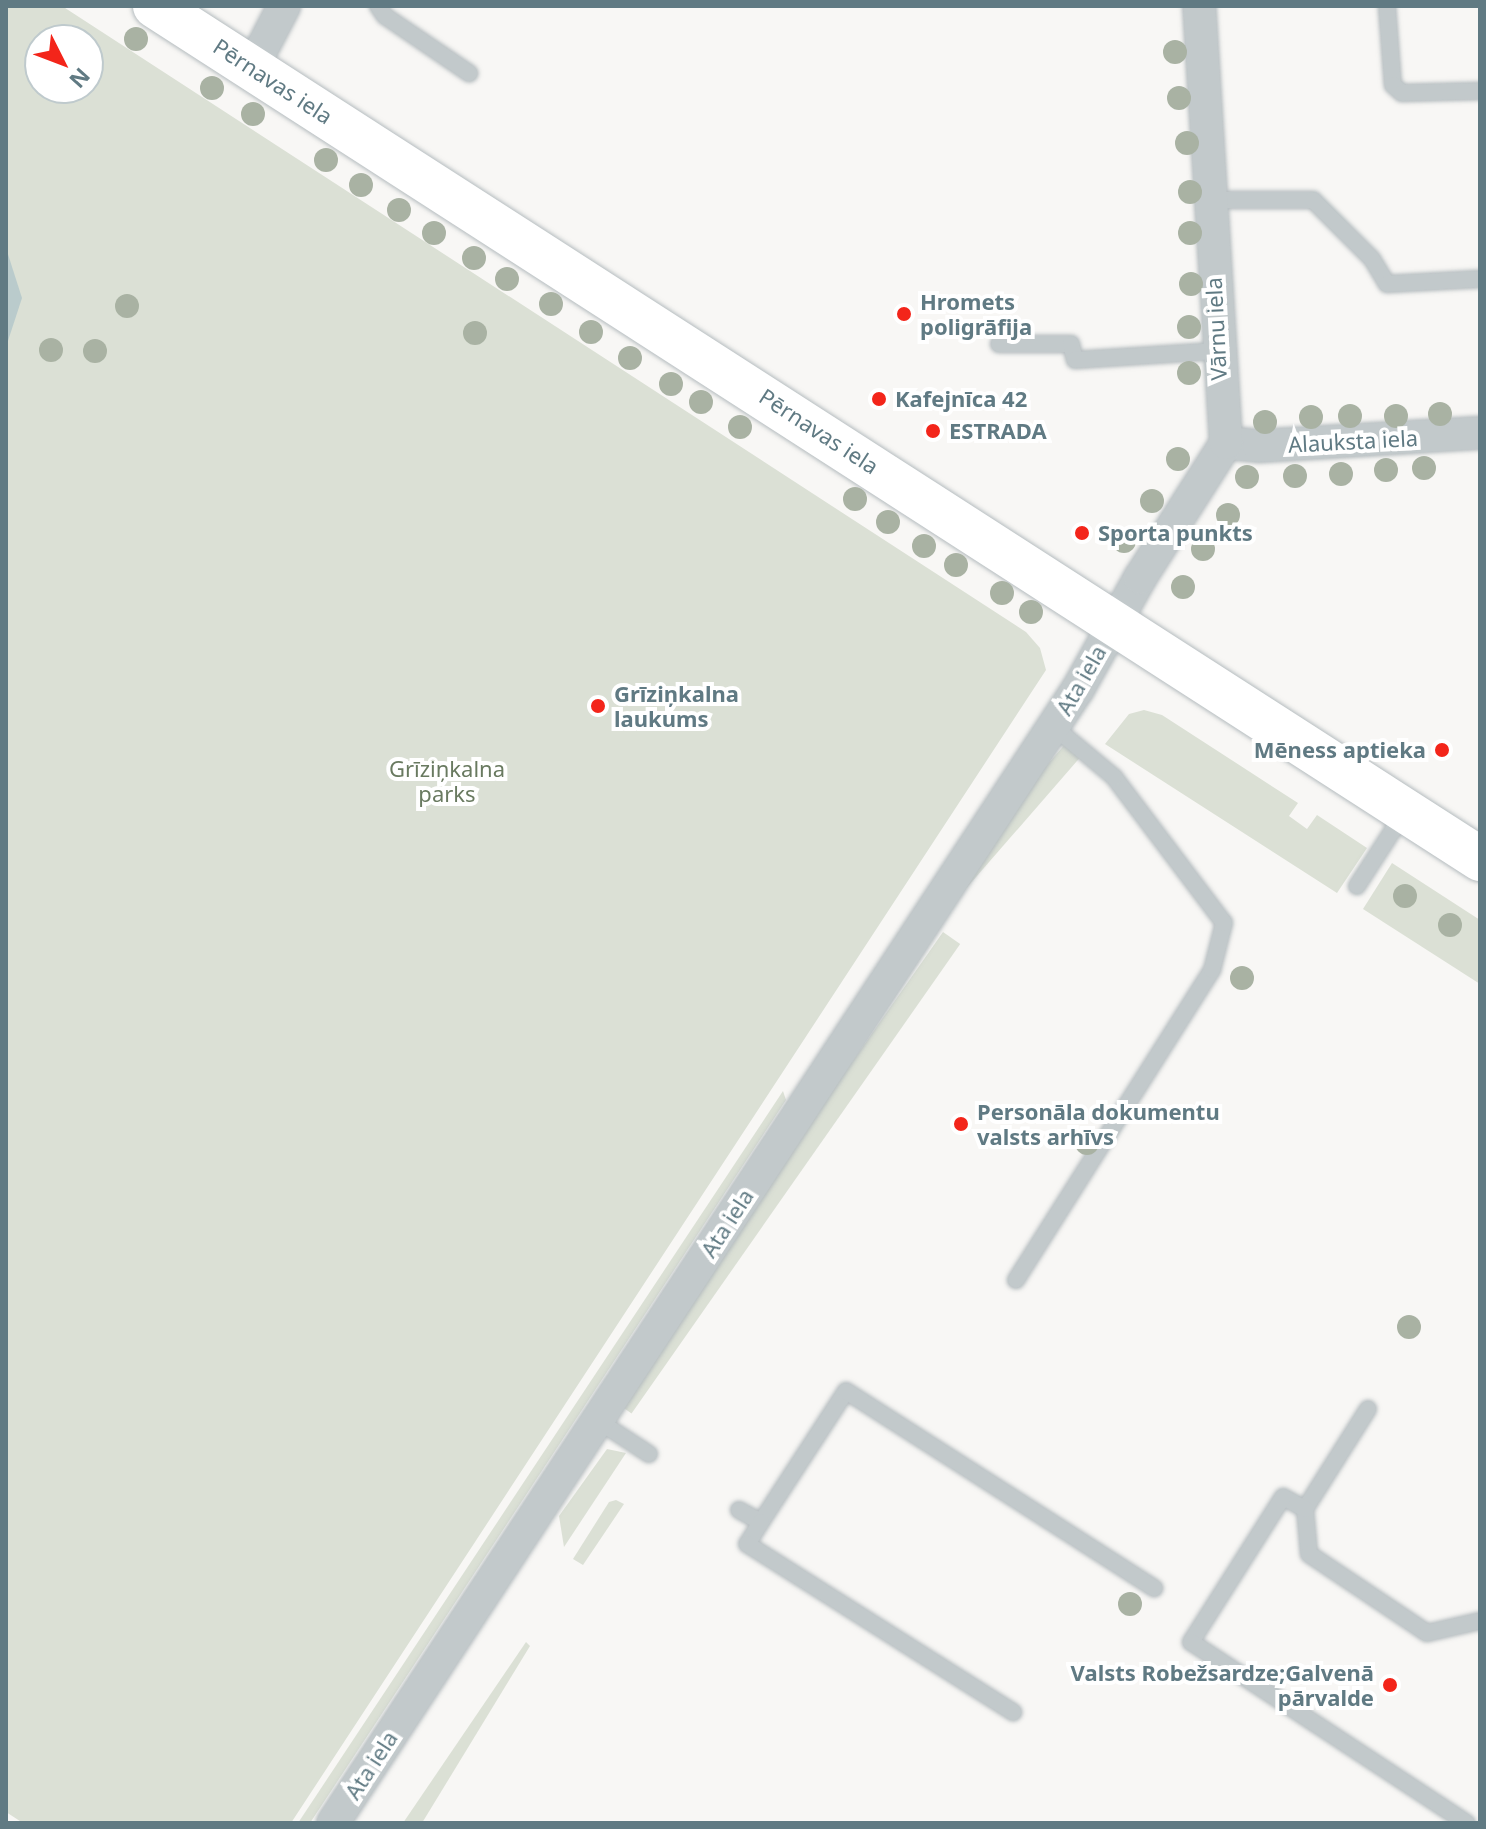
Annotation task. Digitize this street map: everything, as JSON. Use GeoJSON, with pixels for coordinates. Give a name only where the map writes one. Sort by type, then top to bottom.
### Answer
{"type":"FeatureCollection","features":[{"type":"Feature","properties":{"kind":"main road","name":"Pērnavas iela"},"geometry":{"type":"LineString","coordinates":[[155,6],[1115,620],[1480,859]]}},
{"type":"Feature","properties":{"kind":"street"},"geometry":{"type":"LineString","coordinates":[[252,68],[284,6]]}},
{"type":"Feature","properties":{"kind":"street","name":"Vārnu iela"},"geometry":{"type":"LineString","coordinates":[[1199,6],[1217,351],[1226,443]]}},
{"type":"Feature","properties":{"kind":"street","name":"Alauksta iela"},"geometry":{"type":"LineString","coordinates":[[1226,443],[1259,446],[1480,433]]}},
{"type":"Feature","properties":{"kind":"street"},"geometry":{"type":"LineString","coordinates":[[1115,620],[1226,443]]}},
{"type":"Feature","properties":{"kind":"street","name":"Ata iela"},"geometry":{"type":"LineString","coordinates":[[333,1823],[1053,726],[1115,620]]}},
{"type":"Feature","properties":{"kind":"lane"},"geometry":{"type":"LineString","coordinates":[[378,6],[385,16],[469,73]]}},
{"type":"Feature","properties":{"kind":"lane"},"geometry":{"type":"LineString","coordinates":[[1387,6],[1393,85],[1402,93],[1480,91]]}},
{"type":"Feature","properties":{"kind":"lane"},"geometry":{"type":"LineString","coordinates":[[1210,200],[1313,200],[1372,259],[1387,284],[1480,279]]}},
{"type":"Feature","properties":{"kind":"lane"},"geometry":{"type":"LineString","coordinates":[[999,344],[1071,344],[1075,360],[1217,351]]}},
{"type":"Feature","properties":{"kind":"lane"},"geometry":{"type":"LineString","coordinates":[[1016,1280],[1212,970],[1224,923],[1114,777],[1053,726]]}},
{"type":"Feature","properties":{"kind":"lane"},"geometry":{"type":"LineString","coordinates":[[1357,886],[1405,811]]}},
{"type":"Feature","properties":{"kind":"lane"},"geometry":{"type":"LineString","coordinates":[[1013,1712],[747,1544],[846,1391],[1154,1588]]}},
{"type":"Feature","properties":{"kind":"lane"},"geometry":{"type":"LineString","coordinates":[[1368,1409],[1305,1509],[1309,1554],[1427,1633],[1480,1621]]}},
{"type":"Feature","properties":{"kind":"lane"},"geometry":{"type":"LineString","coordinates":[[597,1420],[649,1454]]}},
{"type":"Feature","properties":{"kind":"lane"},"geometry":{"type":"LineString","coordinates":[[1305,1509],[1283,1497],[1191,1642],[1467,1823]]}},
{"type":"Feature","properties":{"kind":"lane"},"geometry":{"type":"LineString","coordinates":[[739,1510],[761,1522]]}},
{"type":"Feature","properties":{"kind":"green space","name":"Grīziņkalna parks"},"geometry":{"type":"Polygon","coordinates":[[[6,6],[62,6],[90,24],[24,24],[24,104],[104,104],[104,33],[1026,632],[1040,648],[1046,670],[291,1823],[23,1823],[6,1812],[6,6]]]}},
{"type":"Feature","properties":{"kind":"green space"},"geometry":{"type":"Polygon","coordinates":[[[1144,710],[1162,715],[1298,803],[1289,816],[1307,829],[1317,815],[1367,848],[1337,893],[1105,744],[1129,714],[1144,710]]]}},
{"type":"Feature","properties":{"kind":"green space"},"geometry":{"type":"Polygon","coordinates":[[[1067,742],[1082,755],[942,916],[927,903],[1067,742]]]}},
{"type":"Feature","properties":{"kind":"green space"},"geometry":{"type":"Polygon","coordinates":[[[1392,863],[1480,920],[1480,984],[1363,909],[1392,863]]]}},
{"type":"Feature","properties":{"kind":"green space"},"geometry":{"type":"Polygon","coordinates":[[[943,932],[960,944],[632,1413],[614,1401],[943,932]]]}},
{"type":"Feature","properties":{"kind":"green space"},"geometry":{"type":"Polygon","coordinates":[[[783,1091],[786,1100],[310,1823],[298,1823],[783,1091]]]}},
{"type":"Feature","properties":{"kind":"green space"},"geometry":{"type":"Polygon","coordinates":[[[607,1449],[626,1453],[564,1547],[559,1516],[607,1449]]]}},
{"type":"Feature","properties":{"kind":"green space"},"geometry":{"type":"Polygon","coordinates":[[[616,1500],[624,1504],[583,1565],[573,1559],[609,1502],[616,1500]]]}},
{"type":"Feature","properties":{"kind":"green space"},"geometry":{"type":"Polygon","coordinates":[[[526,1642],[530,1646],[422,1823],[403,1823],[526,1642]]]}},
{"type":"Feature","properties":{"kind":"shaded area"},"geometry":{"type":"Polygon","coordinates":[[[6,248],[22,298],[6,347],[6,248]]]}},
{"type":"Feature","properties":{"kind":"place","name":"Hromets poligrāfija"},"geometry":{"type":"Point","coordinates":[904,314]}},
{"type":"Feature","properties":{"kind":"place","name":"Kafejnīca 42"},"geometry":{"type":"Point","coordinates":[879,399]}},
{"type":"Feature","properties":{"kind":"place","name":"ESTRADA"},"geometry":{"type":"Point","coordinates":[933,431]}},
{"type":"Feature","properties":{"kind":"place","name":"Sporta punkts"},"geometry":{"type":"Point","coordinates":[1082,533]}},
{"type":"Feature","properties":{"kind":"place","name":"Grīziņkalna laukums"},"geometry":{"type":"Point","coordinates":[598,706]}},
{"type":"Feature","properties":{"kind":"place","name":"Mēness aptieka"},"geometry":{"type":"Point","coordinates":[1442,750]}},
{"type":"Feature","properties":{"kind":"place","name":"Personāla dokumentu valsts arhīvs"},"geometry":{"type":"Point","coordinates":[961,1124]}},
{"type":"Feature","properties":{"kind":"place","name":"Valsts Robežsardze;Galvenā pārvalde"},"geometry":{"type":"Point","coordinates":[1390,1685]}}]}
